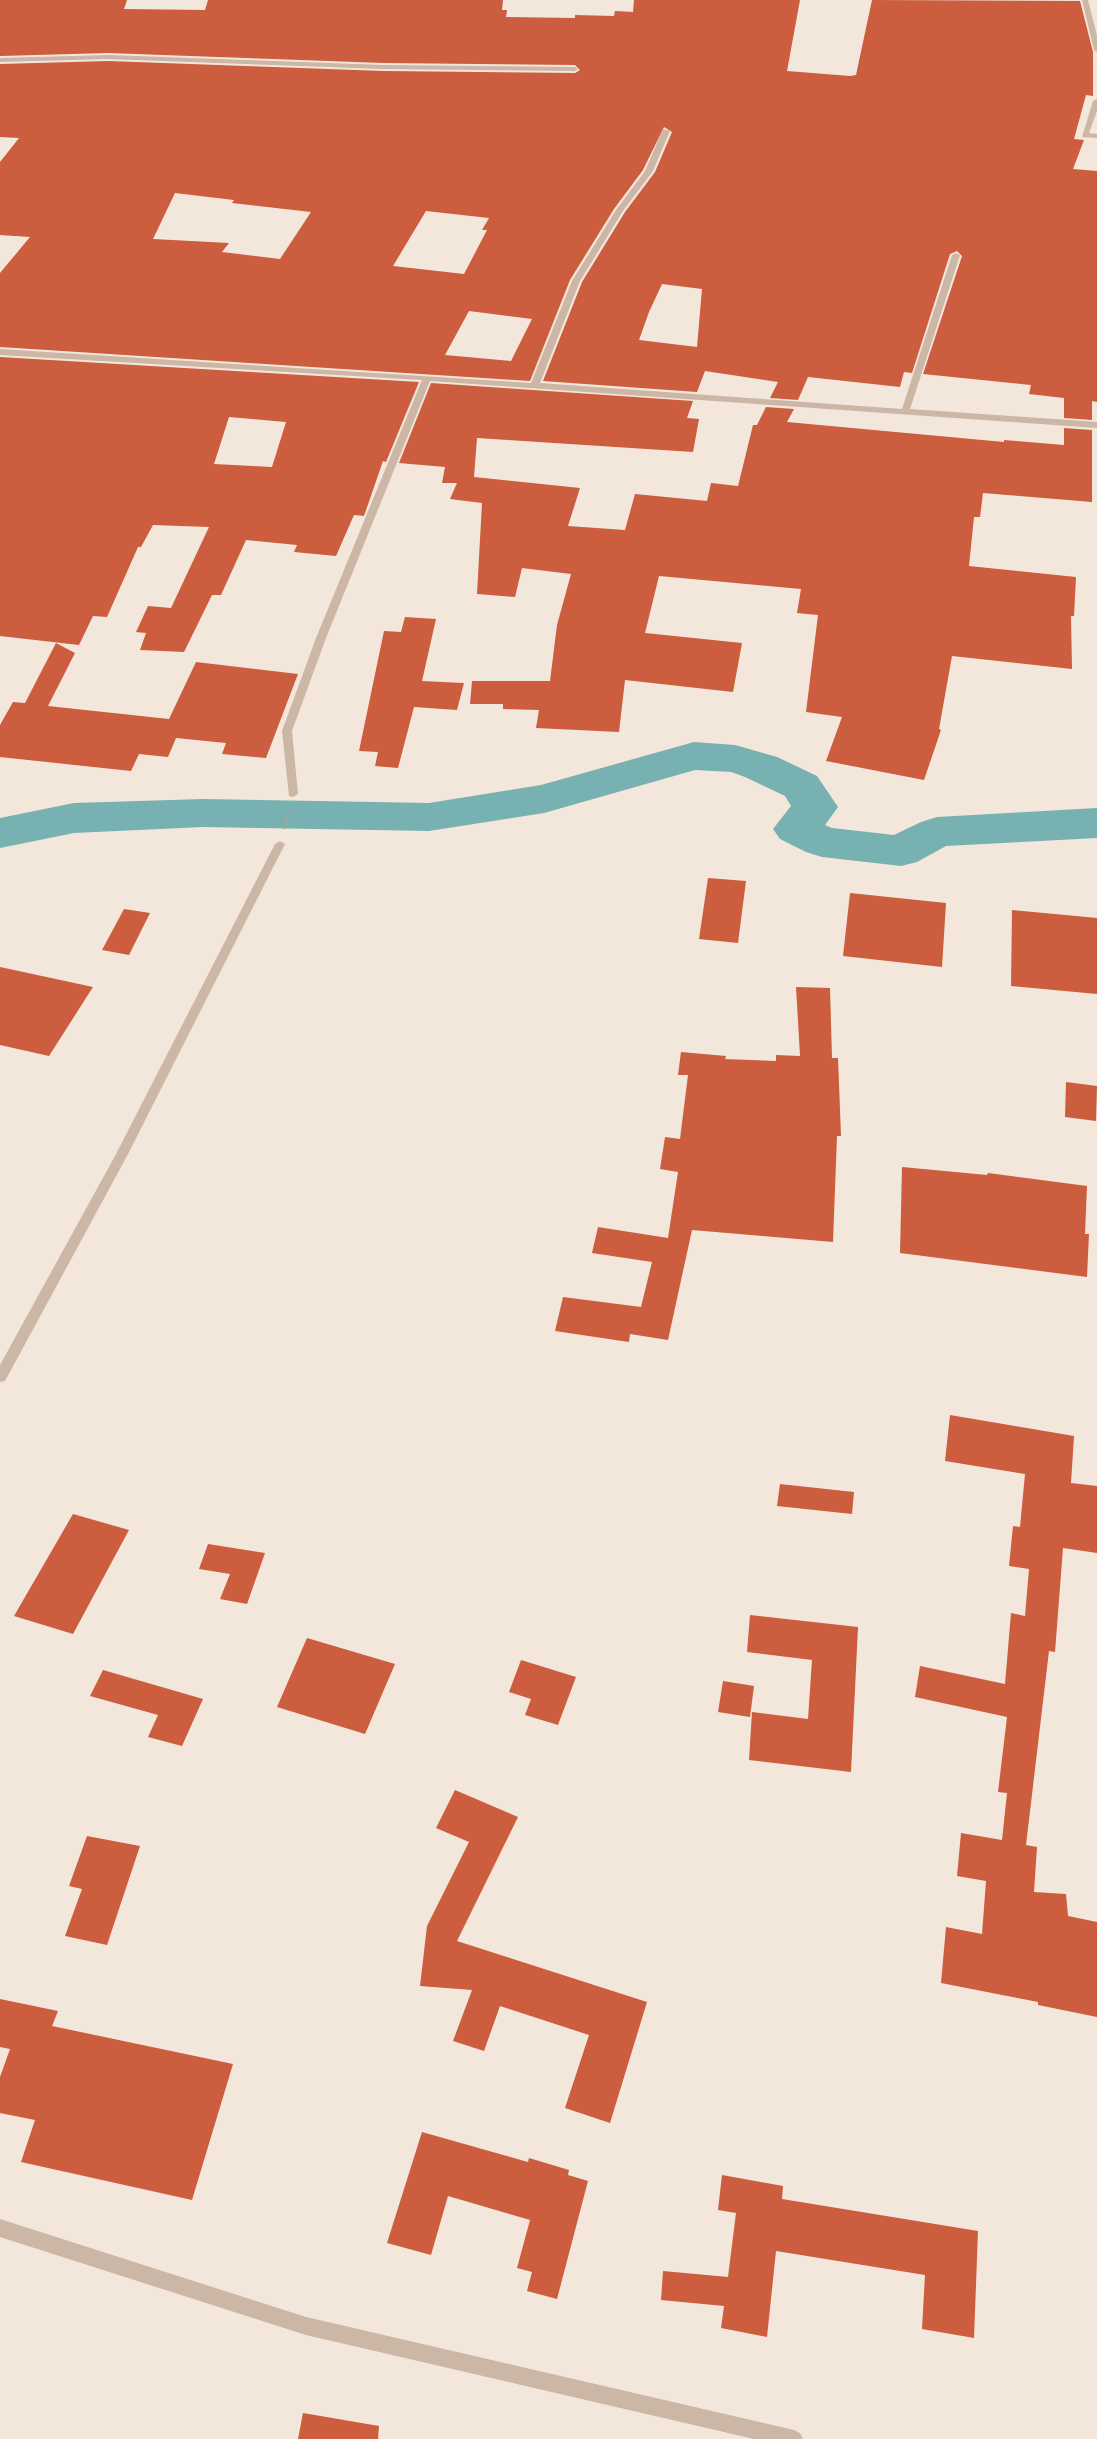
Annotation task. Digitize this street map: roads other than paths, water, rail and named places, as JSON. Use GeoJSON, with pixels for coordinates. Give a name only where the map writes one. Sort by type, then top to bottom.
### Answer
{"type":"FeatureCollection","features":[{"type":"Feature","properties":{"kind":"street"},"geometry":{"type":"LineString","coordinates":[[1085,0],[1097,50]]}},
{"type":"Feature","properties":{"kind":"street"},"geometry":{"type":"LineString","coordinates":[[0,60],[108,57],[383,67],[575,69]]}},
{"type":"Feature","properties":{"kind":"street"},"geometry":{"type":"LineString","coordinates":[[1097,101],[1085,134],[1097,136]]}},
{"type":"Feature","properties":{"kind":"street"},"geometry":{"type":"LineString","coordinates":[[534,387],[576,281],[620,210],[649,171],[666,131]]}},
{"type":"Feature","properties":{"kind":"street"},"geometry":{"type":"LineString","coordinates":[[905,413],[956,255]]}},
{"type":"Feature","properties":{"kind":"street"},"geometry":{"type":"LineString","coordinates":[[0,352],[427,378],[1097,425]]}},
{"type":"Feature","properties":{"kind":"street"},"geometry":{"type":"LineString","coordinates":[[293,794],[287,731],[321,638],[427,378]]}},
{"type":"Feature","properties":{"kind":"street"},"geometry":{"type":"LineString","coordinates":[[0,1377],[121,1156],[280,844]]}},
{"type":"Feature","properties":{"kind":"street"},"geometry":{"type":"LineString","coordinates":[[0,2228],[306,2326],[794,2439]]}},
{"type":"Feature","properties":{"kind":"waterway"},"geometry":{"type":"LineString","coordinates":[[0,833],[74,818],[203,813],[429,817],[544,799],[694,756],[735,759],[761,767],[801,786],[815,807],[796,829],[822,842],[901,851],[937,832],[1097,823]]}}]}
